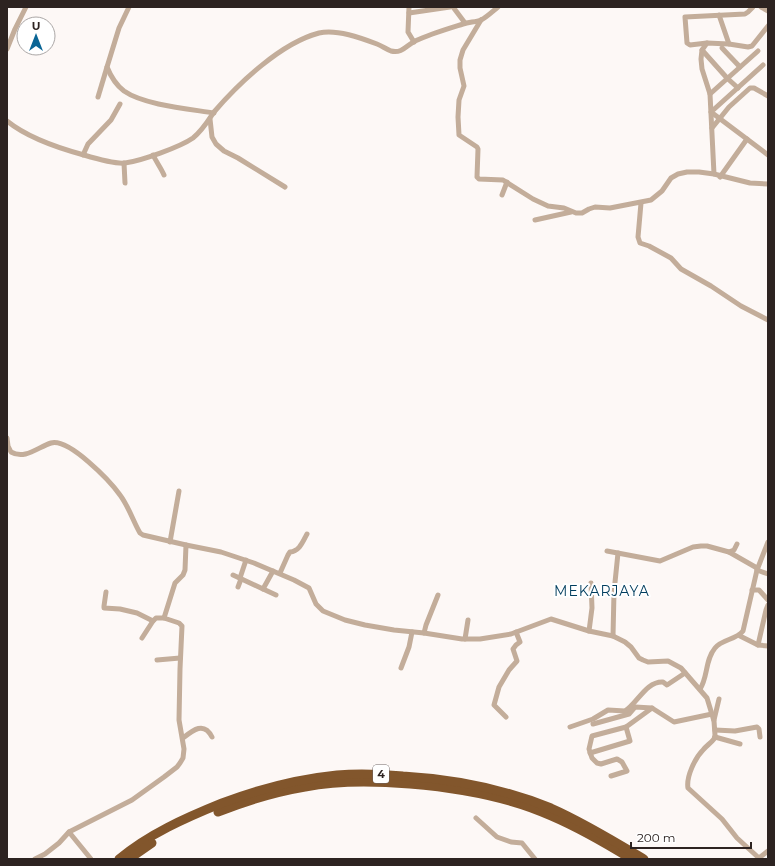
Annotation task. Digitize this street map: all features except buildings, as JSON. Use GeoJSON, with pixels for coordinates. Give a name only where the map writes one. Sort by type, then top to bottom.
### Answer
{"type":"FeatureCollection","features":[{"type":"Feature","properties":{"kind":"highway","name":"4"},"geometry":{"type":"LineString","coordinates":[[119,859],[148,838],[172,824],[273,786],[338,775],[374,773],[455,781],[519,796],[551,808],[577,821],[644,859]]}},
{"type":"Feature","properties":{"kind":"highway","name":"4"},"geometry":{"type":"LineString","coordinates":[[129,859],[150,844],[175,830],[240,804],[306,786],[338,782],[375,781],[454,788],[490,795],[518,803],[556,818],[631,859]]}},
{"type":"Feature","properties":{"kind":"street"},"geometry":{"type":"LineString","coordinates":[[7,49],[26,7]]}},
{"type":"Feature","properties":{"kind":"street"},"geometry":{"type":"LineString","coordinates":[[98,97],[119,28],[129,7]]}},
{"type":"Feature","properties":{"kind":"street"},"geometry":{"type":"LineString","coordinates":[[409,7],[408,32],[414,42]]}},
{"type":"Feature","properties":{"kind":"street"},"geometry":{"type":"LineString","coordinates":[[409,13],[450,7]]}},
{"type":"Feature","properties":{"kind":"street"},"geometry":{"type":"LineString","coordinates":[[453,7],[465,23]]}},
{"type":"Feature","properties":{"kind":"street"},"geometry":{"type":"LineString","coordinates":[[498,7],[481,20],[463,50],[460,60],[460,68],[464,86],[459,100],[458,132],[461,137],[478,149],[477,178],[495,179],[506,182],[533,199],[548,206],[564,208],[571,212]]}},
{"type":"Feature","properties":{"kind":"street"},"geometry":{"type":"LineString","coordinates":[[753,7],[745,14],[685,18],[687,43],[729,44],[748,47],[752,46],[768,26]]}},
{"type":"Feature","properties":{"kind":"street"},"geometry":{"type":"LineString","coordinates":[[761,7],[768,12]]}},
{"type":"Feature","properties":{"kind":"street"},"geometry":{"type":"LineString","coordinates":[[719,15],[729,44]]}},
{"type":"Feature","properties":{"kind":"street"},"geometry":{"type":"LineString","coordinates":[[7,121],[16,128],[33,137],[70,152],[124,163],[153,155],[194,137],[237,87],[294,42],[318,33],[326,32],[362,39],[396,52],[406,49],[414,42],[465,23],[481,20]]}},
{"type":"Feature","properties":{"kind":"street"},"geometry":{"type":"LineString","coordinates":[[707,43],[702,50],[701,59],[702,69],[710,94],[714,174]]}},
{"type":"Feature","properties":{"kind":"street"},"geometry":{"type":"LineString","coordinates":[[722,48],[740,67]]}},
{"type":"Feature","properties":{"kind":"street"},"geometry":{"type":"LineString","coordinates":[[702,50],[738,88]]}},
{"type":"Feature","properties":{"kind":"street"},"geometry":{"type":"LineString","coordinates":[[710,94],[758,51]]}},
{"type":"Feature","properties":{"kind":"street"},"geometry":{"type":"LineString","coordinates":[[711,112],[763,64]]}},
{"type":"Feature","properties":{"kind":"street"},"geometry":{"type":"LineString","coordinates":[[107,67],[116,83],[127,93],[159,104],[214,113]]}},
{"type":"Feature","properties":{"kind":"street"},"geometry":{"type":"LineString","coordinates":[[712,128],[729,107],[750,88],[754,88],[768,96]]}},
{"type":"Feature","properties":{"kind":"street"},"geometry":{"type":"LineString","coordinates":[[83,155],[88,144],[111,120],[120,104]]}},
{"type":"Feature","properties":{"kind":"street"},"geometry":{"type":"LineString","coordinates":[[711,112],[768,155]]}},
{"type":"Feature","properties":{"kind":"street"},"geometry":{"type":"LineString","coordinates":[[210,119],[212,137],[216,144],[224,151],[285,187]]}},
{"type":"Feature","properties":{"kind":"street"},"geometry":{"type":"LineString","coordinates":[[720,176],[747,139]]}},
{"type":"Feature","properties":{"kind":"street"},"geometry":{"type":"LineString","coordinates":[[153,155],[158,164],[161,166],[164,175]]}},
{"type":"Feature","properties":{"kind":"street"},"geometry":{"type":"LineString","coordinates":[[124,163],[125,183]]}},
{"type":"Feature","properties":{"kind":"street"},"geometry":{"type":"LineString","coordinates":[[535,220],[571,212],[582,213],[595,207],[610,208],[651,200],[658,196],[671,178],[678,174],[687,172],[714,174],[750,183],[768,184]]}},
{"type":"Feature","properties":{"kind":"street"},"geometry":{"type":"LineString","coordinates":[[502,195],[506,182]]}},
{"type":"Feature","properties":{"kind":"street"},"geometry":{"type":"LineString","coordinates":[[641,203],[638,237],[640,243],[649,246],[671,258],[681,269],[741,306],[768,320]]}},
{"type":"Feature","properties":{"kind":"street"},"geometry":{"type":"LineString","coordinates":[[7,438],[8,446],[11,452],[18,455],[24,455],[57,442],[62,443],[107,479],[121,496],[140,533],[143,535],[221,552],[280,573],[310,588],[319,608],[329,614],[365,625],[465,639],[495,638],[551,619],[613,636],[625,642],[643,660],[648,662],[668,661],[676,664],[707,698],[714,721],[715,730],[715,737],[699,755],[688,780],[688,788],[722,819],[737,838],[760,858],[768,850]]}},
{"type":"Feature","properties":{"kind":"street"},"geometry":{"type":"LineString","coordinates":[[170,542],[179,491]]}},
{"type":"Feature","properties":{"kind":"street"},"geometry":{"type":"LineString","coordinates":[[280,573],[288,554],[298,549],[307,534]]}},
{"type":"Feature","properties":{"kind":"street"},"geometry":{"type":"LineString","coordinates":[[700,689],[705,680],[710,656],[714,649],[718,644],[740,636],[743,630],[757,569],[768,542]]}},
{"type":"Feature","properties":{"kind":"street"},"geometry":{"type":"LineString","coordinates":[[729,552],[734,550],[736,544]]}},
{"type":"Feature","properties":{"kind":"street"},"geometry":{"type":"LineString","coordinates":[[164,618],[175,583],[183,575],[185,570],[186,545]]}},
{"type":"Feature","properties":{"kind":"street"},"geometry":{"type":"LineString","coordinates":[[607,551],[660,561],[693,547],[707,546],[729,552],[768,574]]}},
{"type":"Feature","properties":{"kind":"street"},"geometry":{"type":"LineString","coordinates":[[613,636],[614,592],[618,553]]}},
{"type":"Feature","properties":{"kind":"street"},"geometry":{"type":"LineString","coordinates":[[238,587],[246,560]]}},
{"type":"Feature","properties":{"kind":"street"},"geometry":{"type":"LineString","coordinates":[[263,589],[273,571]]}},
{"type":"Feature","properties":{"kind":"street"},"geometry":{"type":"LineString","coordinates":[[233,575],[276,595]]}},
{"type":"Feature","properties":{"kind":"street"},"geometry":{"type":"LineString","coordinates":[[589,630],[592,608],[591,583]]}},
{"type":"Feature","properties":{"kind":"street"},"geometry":{"type":"LineString","coordinates":[[752,590],[759,590],[767,597]]}},
{"type":"Feature","properties":{"kind":"street"},"geometry":{"type":"LineString","coordinates":[[106,592],[104,608],[120,609],[137,613],[153,621]]}},
{"type":"Feature","properties":{"kind":"street"},"geometry":{"type":"LineString","coordinates":[[424,633],[438,595]]}},
{"type":"Feature","properties":{"kind":"street"},"geometry":{"type":"LineString","coordinates":[[758,645],[765,626],[766,610],[768,605]]}},
{"type":"Feature","properties":{"kind":"street"},"geometry":{"type":"LineString","coordinates":[[35,859],[45,854],[59,843],[69,832],[132,800],[177,767],[182,758],[184,752],[183,738],[179,720],[182,626],[179,623],[164,618],[156,618],[142,638]]}},
{"type":"Feature","properties":{"kind":"street"},"geometry":{"type":"LineString","coordinates":[[465,639],[468,620]]}},
{"type":"Feature","properties":{"kind":"street"},"geometry":{"type":"LineString","coordinates":[[401,668],[409,647],[412,632]]}},
{"type":"Feature","properties":{"kind":"street"},"geometry":{"type":"LineString","coordinates":[[506,718],[494,705],[499,687],[509,670],[517,661],[513,649],[520,642],[516,632]]}},
{"type":"Feature","properties":{"kind":"street"},"geometry":{"type":"LineString","coordinates":[[740,636],[758,645],[768,646]]}},
{"type":"Feature","properties":{"kind":"street"},"geometry":{"type":"LineString","coordinates":[[157,660],[180,658]]}},
{"type":"Feature","properties":{"kind":"street"},"geometry":{"type":"LineString","coordinates":[[570,727],[593,720],[608,710],[625,711],[645,691],[657,682],[663,682],[668,685],[685,673]]}},
{"type":"Feature","properties":{"kind":"street"},"geometry":{"type":"LineString","coordinates":[[714,721],[719,699]]}},
{"type":"Feature","properties":{"kind":"street"},"geometry":{"type":"LineString","coordinates":[[593,724],[629,714],[635,707],[652,708],[674,722],[712,714]]}},
{"type":"Feature","properties":{"kind":"street"},"geometry":{"type":"LineString","coordinates":[[611,776],[628,771],[622,762],[617,759],[601,764],[597,763],[592,758],[589,749],[592,736],[626,728],[652,708]]}},
{"type":"Feature","properties":{"kind":"street"},"geometry":{"type":"LineString","coordinates":[[715,730],[735,731],[757,727],[760,729],[760,737]]}},
{"type":"Feature","properties":{"kind":"street"},"geometry":{"type":"LineString","coordinates":[[183,738],[193,730],[202,728],[206,729],[212,737]]}},
{"type":"Feature","properties":{"kind":"street"},"geometry":{"type":"LineString","coordinates":[[590,753],[630,742],[626,728]]}},
{"type":"Feature","properties":{"kind":"street"},"geometry":{"type":"LineString","coordinates":[[715,737],[740,744]]}},
{"type":"Feature","properties":{"kind":"street"},"geometry":{"type":"LineString","coordinates":[[476,818],[497,837],[511,842],[522,842],[535,859]]}},
{"type":"Feature","properties":{"kind":"street"},"geometry":{"type":"LineString","coordinates":[[69,832],[91,859]]}},
{"type":"Feature","properties":{"kind":"district","name":"MEKARJAYA"},"geometry":{"type":"Point","coordinates":[602,591]}}]}
